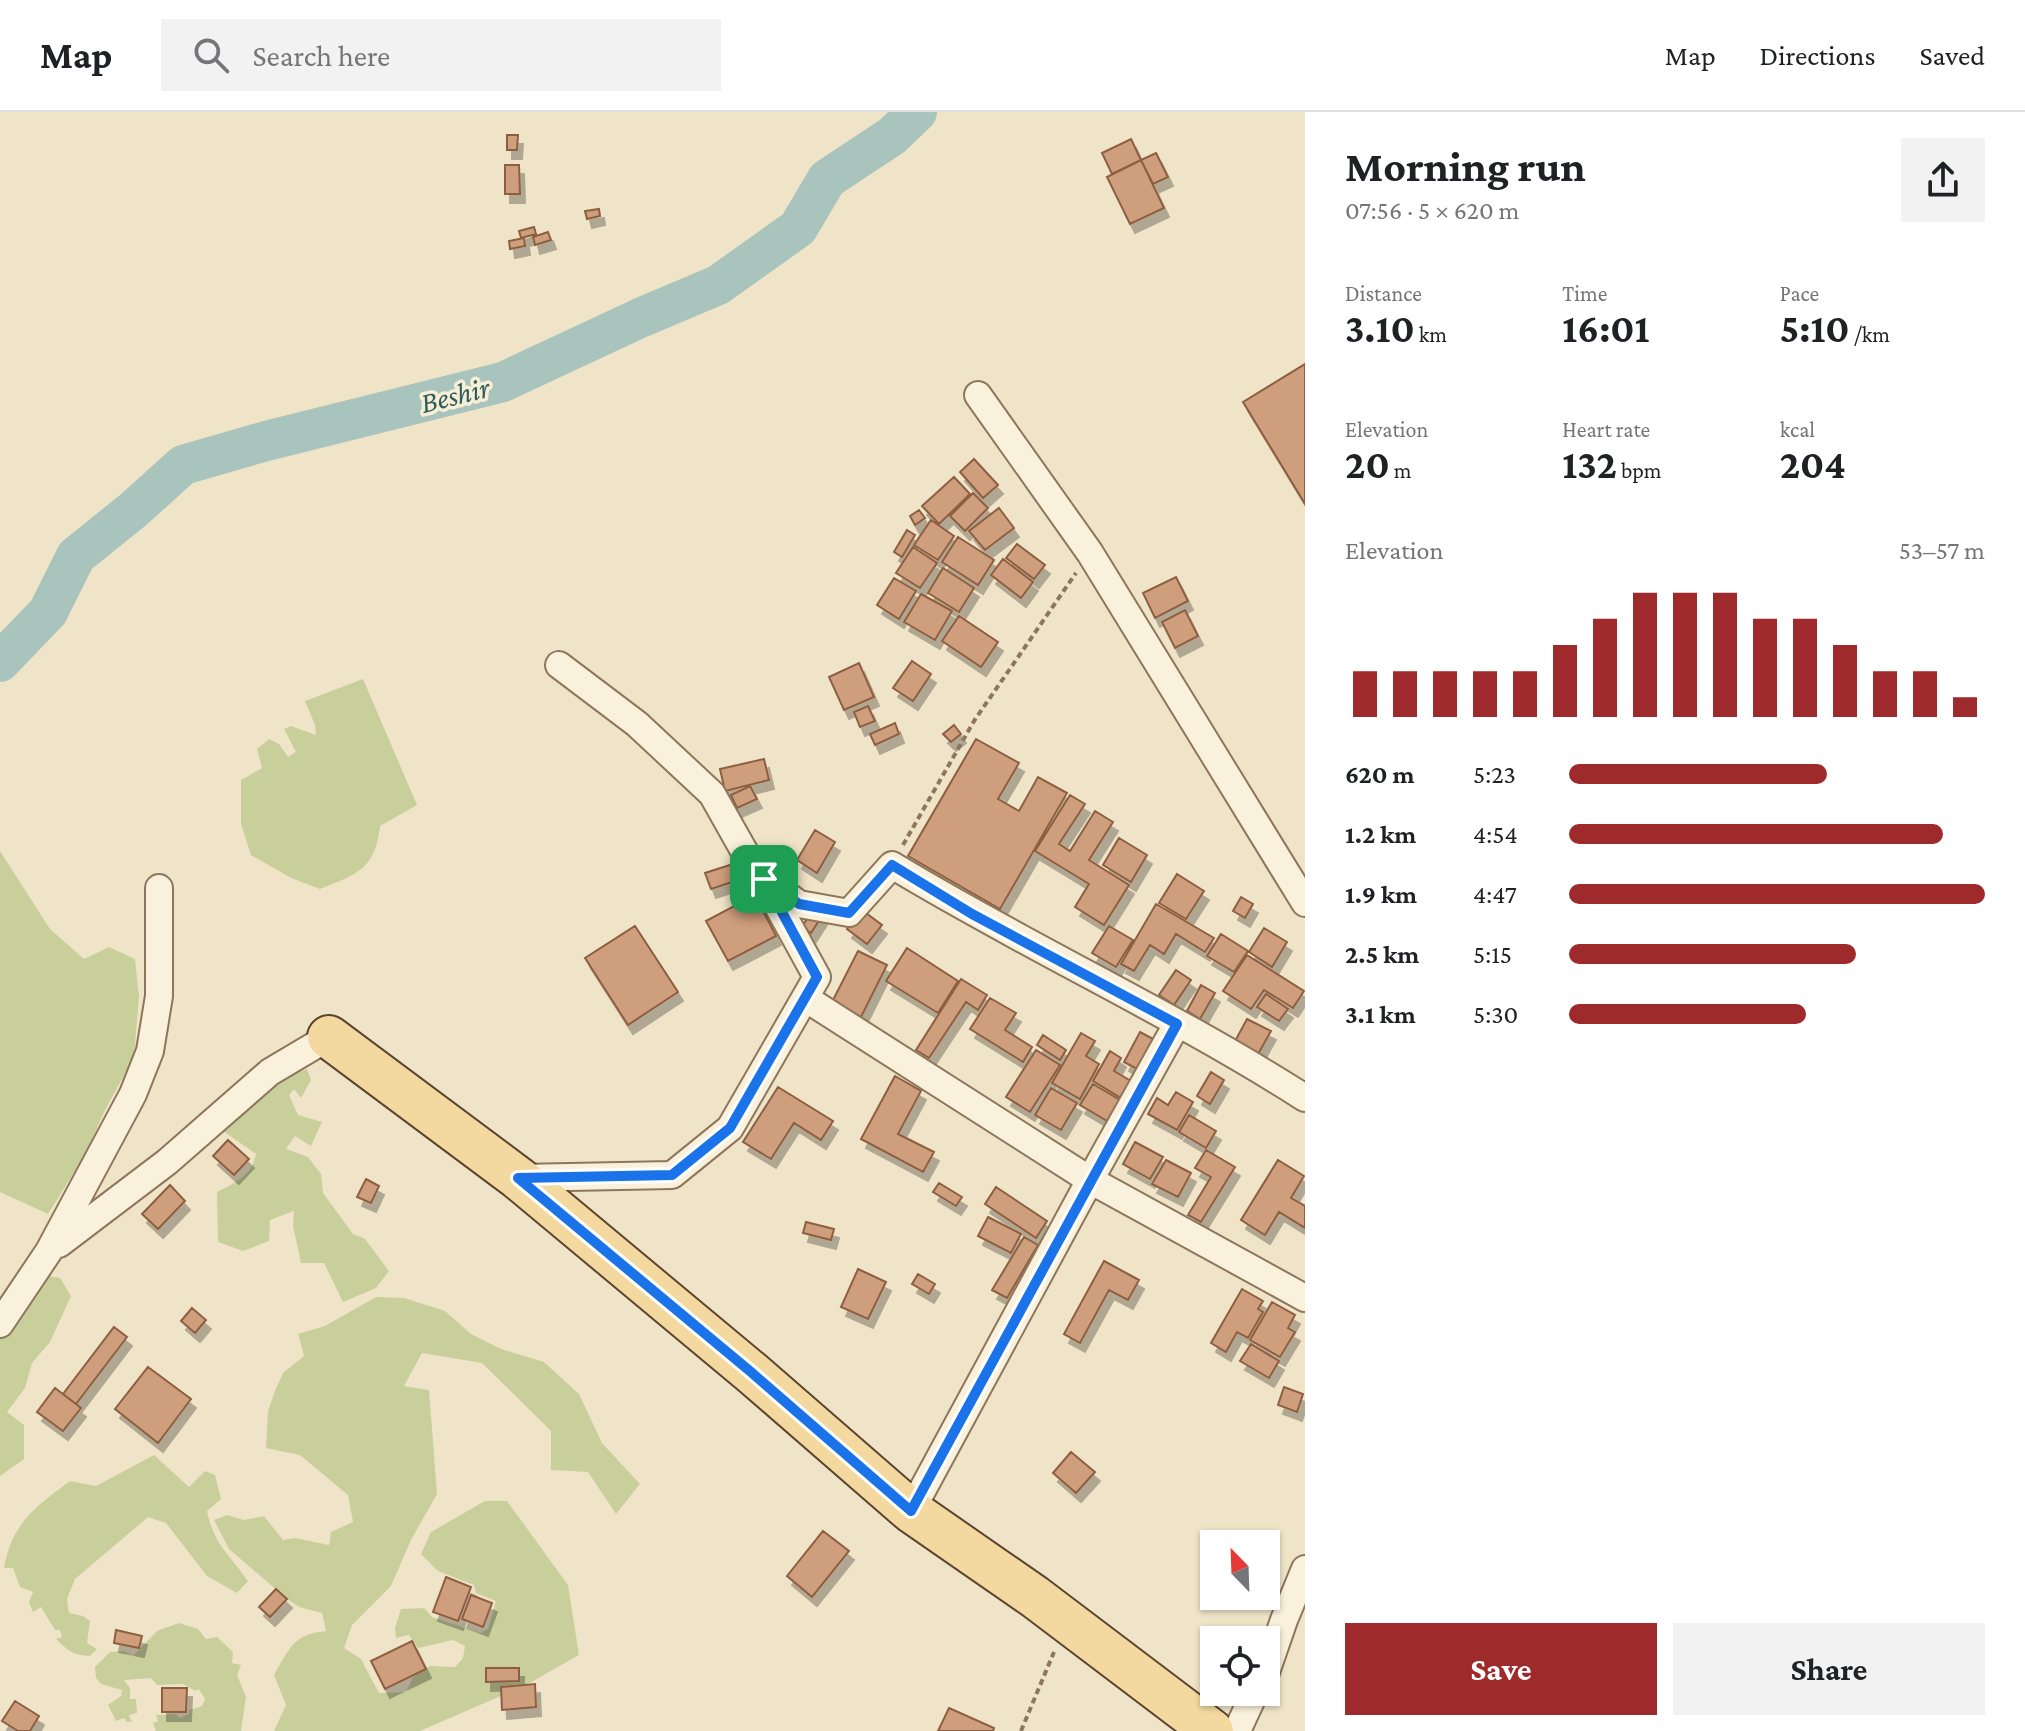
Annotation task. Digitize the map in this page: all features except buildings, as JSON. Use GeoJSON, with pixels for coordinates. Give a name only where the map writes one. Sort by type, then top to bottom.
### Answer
{"type":"FeatureCollection","features":[{"type":"Feature","properties":{"kind":"main road"},"geometry":{"type":"LineString","coordinates":[[329,1037],[518,1178],[751,1372],[911,1511],[1067,1622],[1212,1731]]}},
{"type":"Feature","properties":{"kind":"street"},"geometry":{"type":"LineString","coordinates":[[978,395],[1090,553],[1305,903]]}},
{"type":"Feature","properties":{"kind":"street"},"geometry":{"type":"LineString","coordinates":[[559,665],[637,724],[712,794],[757,874],[799,904],[849,913],[892,865],[972,914],[1259,1068],[1305,1098]]}},
{"type":"Feature","properties":{"kind":"street"},"geometry":{"type":"LineString","coordinates":[[518,1178],[672,1175],[730,1128],[817,977],[764,879]]}},
{"type":"Feature","properties":{"kind":"street"},"geometry":{"type":"LineString","coordinates":[[0,1324],[49,1251],[133,1094],[150,1051],[159,996],[159,888]]}},
{"type":"Feature","properties":{"kind":"street"},"geometry":{"type":"LineString","coordinates":[[805,998],[1090,1180],[1305,1298]]}},
{"type":"Feature","properties":{"kind":"street"},"geometry":{"type":"LineString","coordinates":[[911,1511],[1177,1024]]}},
{"type":"Feature","properties":{"kind":"street"},"geometry":{"type":"LineString","coordinates":[[49,1251],[167,1162],[270,1072],[329,1037]]}},
{"type":"Feature","properties":{"kind":"street"},"geometry":{"type":"LineString","coordinates":[[1280,1632],[1305,1569]]}},
{"type":"Feature","properties":{"kind":"street"},"geometry":{"type":"LineString","coordinates":[[1237,1731],[1249,1706]]}},
{"type":"Feature","properties":{"kind":"path"},"geometry":{"type":"LineString","coordinates":[[892,865],[974,721],[1090,553]]}},
{"type":"Feature","properties":{"kind":"path"},"geometry":{"type":"LineString","coordinates":[[1021,1731],[1067,1622]]}},
{"type":"Feature","properties":{"kind":"green space"},"geometry":{"type":"Polygon","coordinates":[[[363,679],[417,805],[380,826],[374,852],[362,868],[320,889],[291,878],[251,855],[241,824],[241,780],[262,768],[257,749],[269,739],[279,744],[288,757],[296,752],[284,729],[291,726],[316,735],[305,701],[363,679]]]}},
{"type":"Feature","properties":{"kind":"green space"},"geometry":{"type":"Polygon","coordinates":[[[0,851],[50,929],[84,959],[109,947],[135,959],[139,996],[134,1057],[85,1155],[48,1214],[0,1192],[0,851]]]}},
{"type":"Feature","properties":{"kind":"green space"},"geometry":{"type":"Polygon","coordinates":[[[307,1069],[311,1080],[301,1098],[294,1089],[289,1095],[298,1115],[322,1122],[311,1146],[295,1136],[286,1149],[308,1157],[321,1174],[323,1193],[353,1234],[365,1239],[389,1271],[376,1288],[343,1302],[324,1263],[301,1263],[293,1226],[294,1211],[270,1220],[269,1241],[243,1251],[218,1242],[217,1192],[247,1173],[256,1154],[223,1131],[226,1119],[282,1079],[307,1069]]]}},
{"type":"Feature","properties":{"kind":"green space"},"geometry":{"type":"Polygon","coordinates":[[[34,1274],[60,1278],[71,1296],[50,1342],[32,1363],[25,1388],[7,1412],[24,1425],[24,1459],[0,1476],[0,1333],[34,1274]]]}},
{"type":"Feature","properties":{"kind":"green space"},"geometry":{"type":"Polygon","coordinates":[[[376,1297],[404,1298],[445,1311],[471,1334],[501,1349],[544,1362],[579,1394],[602,1443],[640,1484],[616,1514],[588,1472],[551,1470],[551,1431],[482,1363],[422,1353],[404,1386],[429,1390],[437,1494],[411,1540],[391,1586],[352,1625],[344,1648],[361,1659],[379,1693],[406,1692],[413,1677],[430,1666],[455,1667],[463,1658],[465,1646],[453,1640],[418,1648],[409,1635],[396,1638],[395,1628],[401,1609],[424,1608],[432,1617],[480,1633],[488,1629],[496,1601],[476,1593],[474,1585],[438,1571],[421,1554],[431,1532],[485,1501],[507,1501],[568,1585],[579,1655],[526,1685],[420,1731],[274,1731],[286,1705],[274,1675],[293,1644],[306,1635],[326,1631],[322,1613],[299,1607],[287,1599],[229,1549],[214,1520],[227,1515],[244,1520],[264,1516],[283,1540],[295,1538],[329,1545],[331,1532],[353,1522],[348,1495],[300,1455],[266,1448],[268,1411],[283,1373],[304,1356],[298,1334],[325,1326],[376,1297]]]}},
{"type":"Feature","properties":{"kind":"green space"},"geometry":{"type":"Polygon","coordinates":[[[154,1455],[189,1487],[205,1471],[215,1475],[221,1499],[207,1511],[210,1523],[218,1541],[248,1581],[237,1593],[207,1576],[166,1523],[148,1517],[75,1579],[67,1599],[69,1613],[90,1621],[87,1643],[97,1649],[90,1656],[75,1653],[56,1639],[62,1637],[60,1630],[55,1630],[41,1607],[33,1612],[29,1602],[33,1592],[20,1587],[13,1568],[4,1568],[13,1539],[27,1517],[70,1481],[96,1486],[154,1455]]]}},
{"type":"Feature","properties":{"kind":"green space"},"geometry":{"type":"Polygon","coordinates":[[[179,1623],[198,1629],[206,1639],[217,1637],[233,1652],[232,1663],[241,1665],[237,1675],[246,1697],[241,1731],[156,1731],[153,1723],[158,1721],[156,1715],[176,1714],[179,1718],[189,1714],[189,1710],[202,1706],[205,1699],[199,1689],[195,1691],[183,1684],[157,1685],[151,1678],[124,1680],[130,1688],[130,1699],[136,1699],[137,1713],[129,1715],[132,1722],[124,1718],[116,1721],[108,1705],[121,1696],[122,1690],[101,1684],[96,1678],[95,1667],[110,1652],[124,1651],[133,1656],[157,1631],[179,1623]]]}},
{"type":"Feature","properties":{"kind":"waterway","name":"Beshir"},"geometry":{"type":"LineString","coordinates":[[0,662],[48,612],[76,556],[183,465],[503,382],[718,285],[798,228],[827,179],[892,136],[917,112]]}},
{"type":"Feature","properties":{"kind":"route"},"geometry":{"type":"LineString","coordinates":[[892,865],[972,914],[1177,1024],[911,1511],[751,1372],[518,1178],[672,1175],[730,1128],[817,977],[764,879],[799,904],[849,913],[892,865]]}}]}
